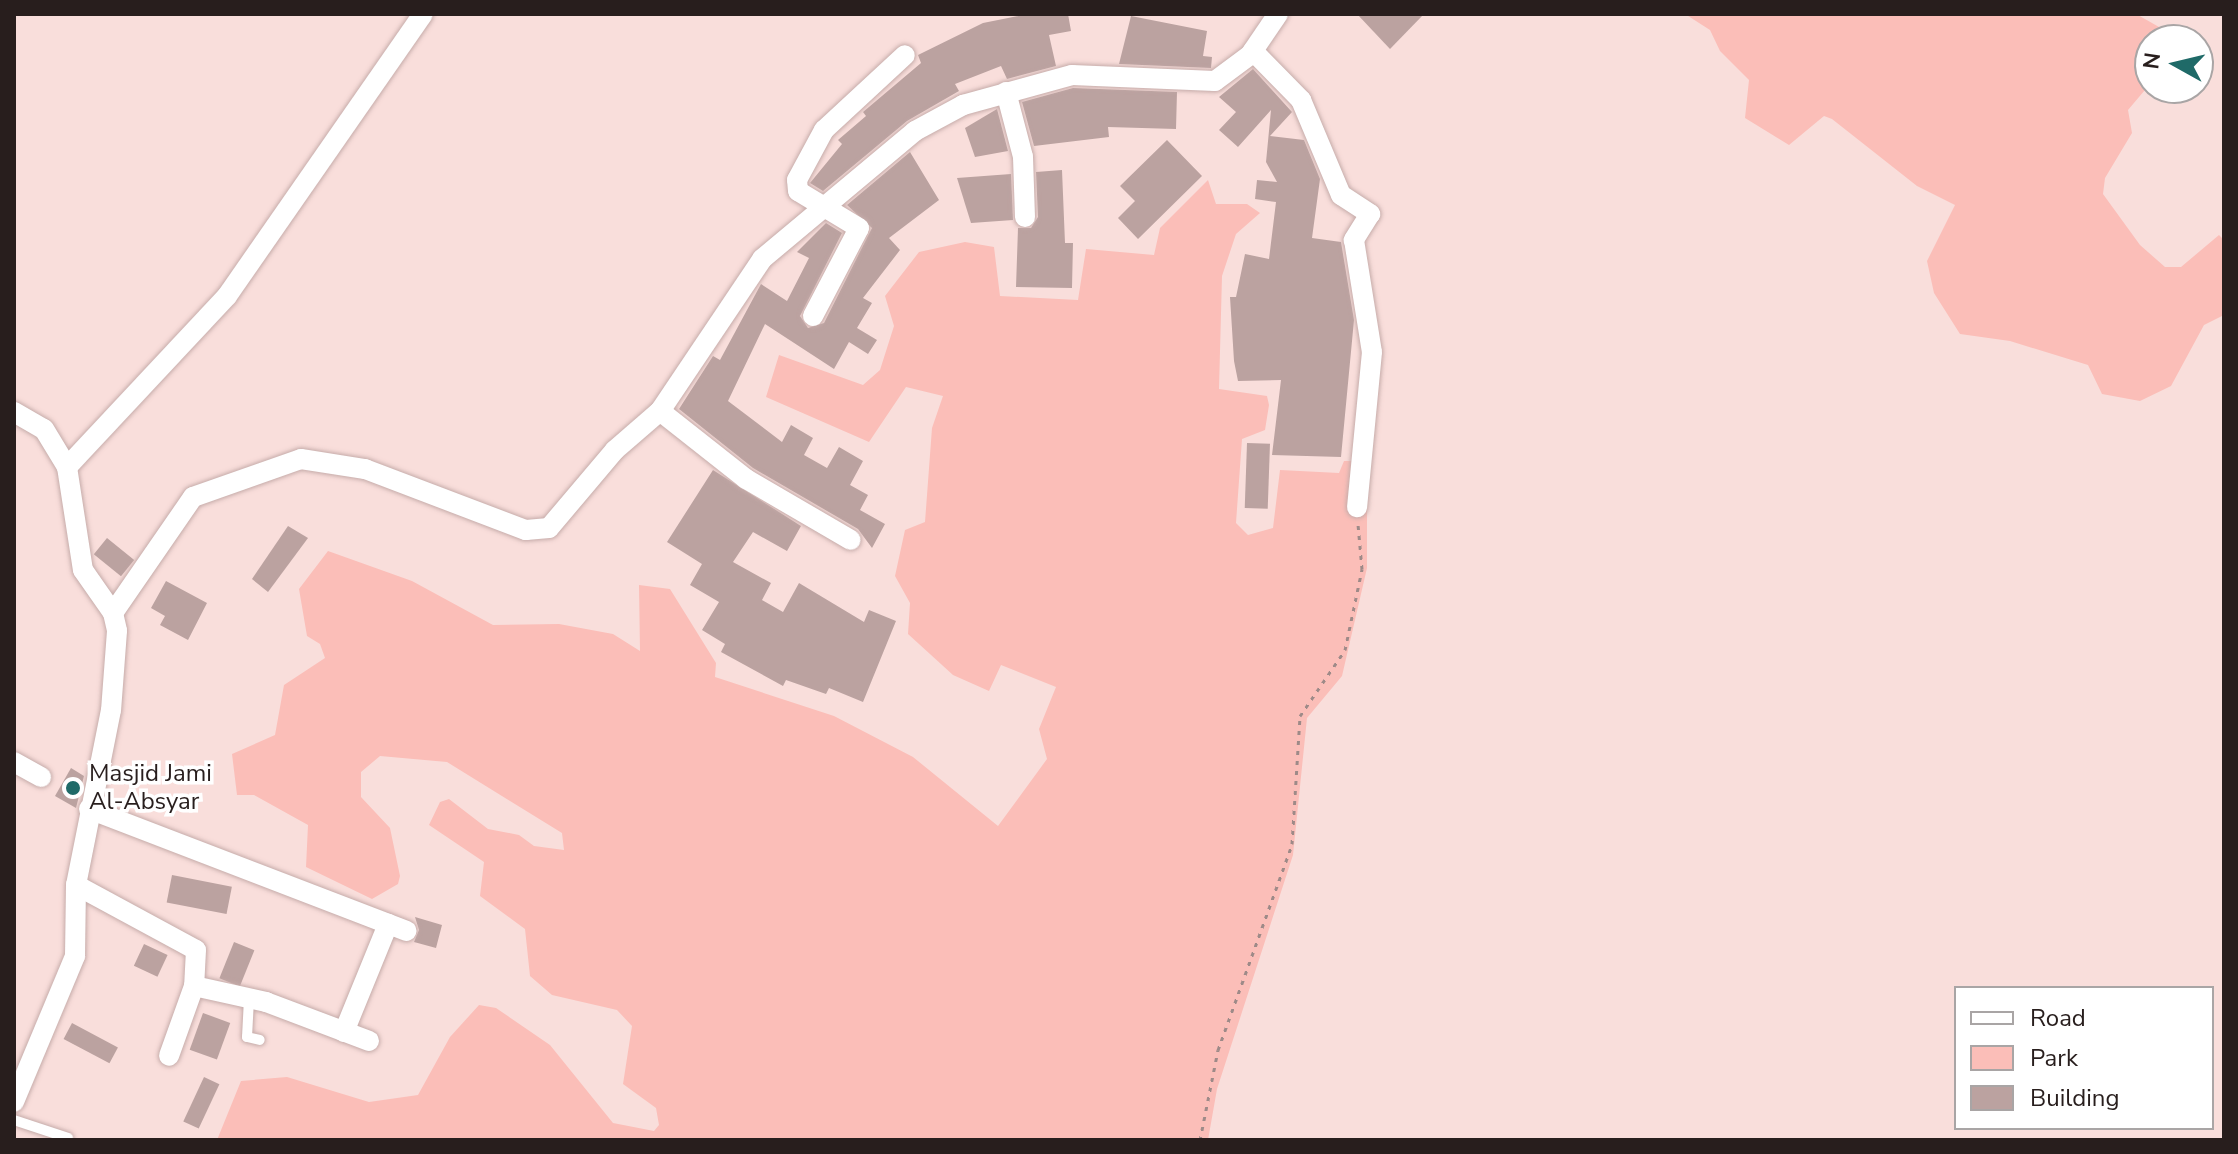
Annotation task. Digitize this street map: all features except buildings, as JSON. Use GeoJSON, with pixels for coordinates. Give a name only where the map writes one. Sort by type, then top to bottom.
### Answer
{"type":"FeatureCollection","features":[{"type":"Feature","properties":{"kind":"street"},"geometry":{"type":"LineString","coordinates":[[67,467],[227,296],[423,14]]}},
{"type":"Feature","properties":{"kind":"street"},"geometry":{"type":"LineString","coordinates":[[14,1102],[70,978],[76,885],[111,710],[113,613],[176,514],[212,487],[317,457],[541,532],[660,411],[762,259],[915,131],[963,105],[1072,75],[1215,81],[1253,51],[1278,14]]}},
{"type":"Feature","properties":{"kind":"street"},"geometry":{"type":"LineString","coordinates":[[1253,51],[1301,100],[1341,195],[1370,214],[1354,240],[1372,352],[1357,507]]}},
{"type":"Feature","properties":{"kind":"street"},"geometry":{"type":"LineString","coordinates":[[813,316],[859,234],[828,204],[797,186],[809,152],[824,130],[905,55]]}},
{"type":"Feature","properties":{"kind":"street"},"geometry":{"type":"LineString","coordinates":[[1006,92],[1023,157],[1025,217]]}},
{"type":"Feature","properties":{"kind":"street"},"geometry":{"type":"LineString","coordinates":[[660,411],[746,479],[851,540]]}},
{"type":"Feature","properties":{"kind":"street"},"geometry":{"type":"LineString","coordinates":[[14,412],[44,429],[67,467],[80,560],[113,613]]}},
{"type":"Feature","properties":{"kind":"street"},"geometry":{"type":"LineString","coordinates":[[14,762],[41,777]]}},
{"type":"Feature","properties":{"kind":"street"},"geometry":{"type":"LineString","coordinates":[[89,809],[397,928],[344,1032]]}},
{"type":"Feature","properties":{"kind":"street"},"geometry":{"type":"LineString","coordinates":[[76,885],[190,943],[198,961],[194,986],[169,1056]]}},
{"type":"Feature","properties":{"kind":"street"},"geometry":{"type":"LineString","coordinates":[[194,986],[249,999],[369,1041]]}},
{"type":"Feature","properties":{"kind":"lane"},"geometry":{"type":"LineString","coordinates":[[249,999],[247,1037],[260,1040]]}},
{"type":"Feature","properties":{"kind":"lane"},"geometry":{"type":"LineString","coordinates":[[14,1120],[68,1138]]}},
{"type":"Feature","properties":{"kind":"path"},"geometry":{"type":"LineString","coordinates":[[1200,1140],[1218,1050],[1292,844],[1300,716],[1345,650],[1362,569],[1357,507]]}},
{"type":"Feature","properties":{"kind":"green space"},"geometry":{"type":"Polygon","coordinates":[[[1685,14],[2136,14],[2154,24],[2134,24],[2134,103],[2128,110],[2132,133],[2105,178],[2103,194],[2140,245],[2165,267],[2181,267],[2219,235],[2224,240],[2224,315],[2204,325],[2171,386],[2140,401],[2102,394],[2088,365],[2010,341],[1960,334],[1934,293],[1927,261],[1955,205],[1917,186],[1832,119],[1824,116],[1789,145],[1745,118],[1749,80],[1720,51],[1710,30],[1685,14]]]}},
{"type":"Feature","properties":{"kind":"green space"},"geometry":{"type":"Polygon","coordinates":[[[1208,180],[1216,204],[1247,204],[1260,213],[1236,234],[1222,276],[1219,389],[1267,396],[1269,405],[1265,430],[1242,439],[1236,523],[1248,535],[1273,528],[1280,470],[1339,473],[1344,461],[1367,461],[1367,568],[1342,676],[1307,718],[1293,855],[1217,1089],[1208,1140],[217,1140],[241,1081],[287,1077],[369,1102],[418,1095],[450,1037],[479,1005],[496,1008],[550,1045],[613,1123],[654,1131],[659,1125],[656,1108],[623,1084],[632,1026],[617,1010],[552,995],[530,976],[525,929],[480,896],[484,862],[429,825],[440,802],[449,799],[488,829],[519,835],[534,846],[564,850],[562,833],[447,762],[380,756],[361,772],[361,797],[390,828],[400,876],[398,884],[372,899],[306,867],[308,825],[254,795],[237,795],[232,754],[275,735],[284,685],[325,658],[320,644],[307,636],[299,589],[328,551],[412,581],[493,625],[559,624],[613,634],[640,651],[639,585],[670,589],[716,663],[715,677],[834,716],[913,757],[998,826],[1047,759],[1039,729],[1056,687],[1001,665],[989,691],[953,675],[908,634],[910,603],[895,576],[905,530],[925,522],[932,428],[943,396],[906,387],[869,442],[766,397],[779,355],[863,385],[880,370],[894,326],[885,296],[919,252],[965,242],[994,247],[1000,296],[1078,300],[1086,249],[1154,255],[1160,228],[1208,180]]]}},
{"type":"Feature","properties":{"kind":"place","name":"Masjid Jami Al-Absyar"},"geometry":{"type":"Point","coordinates":[73,788]}}]}
